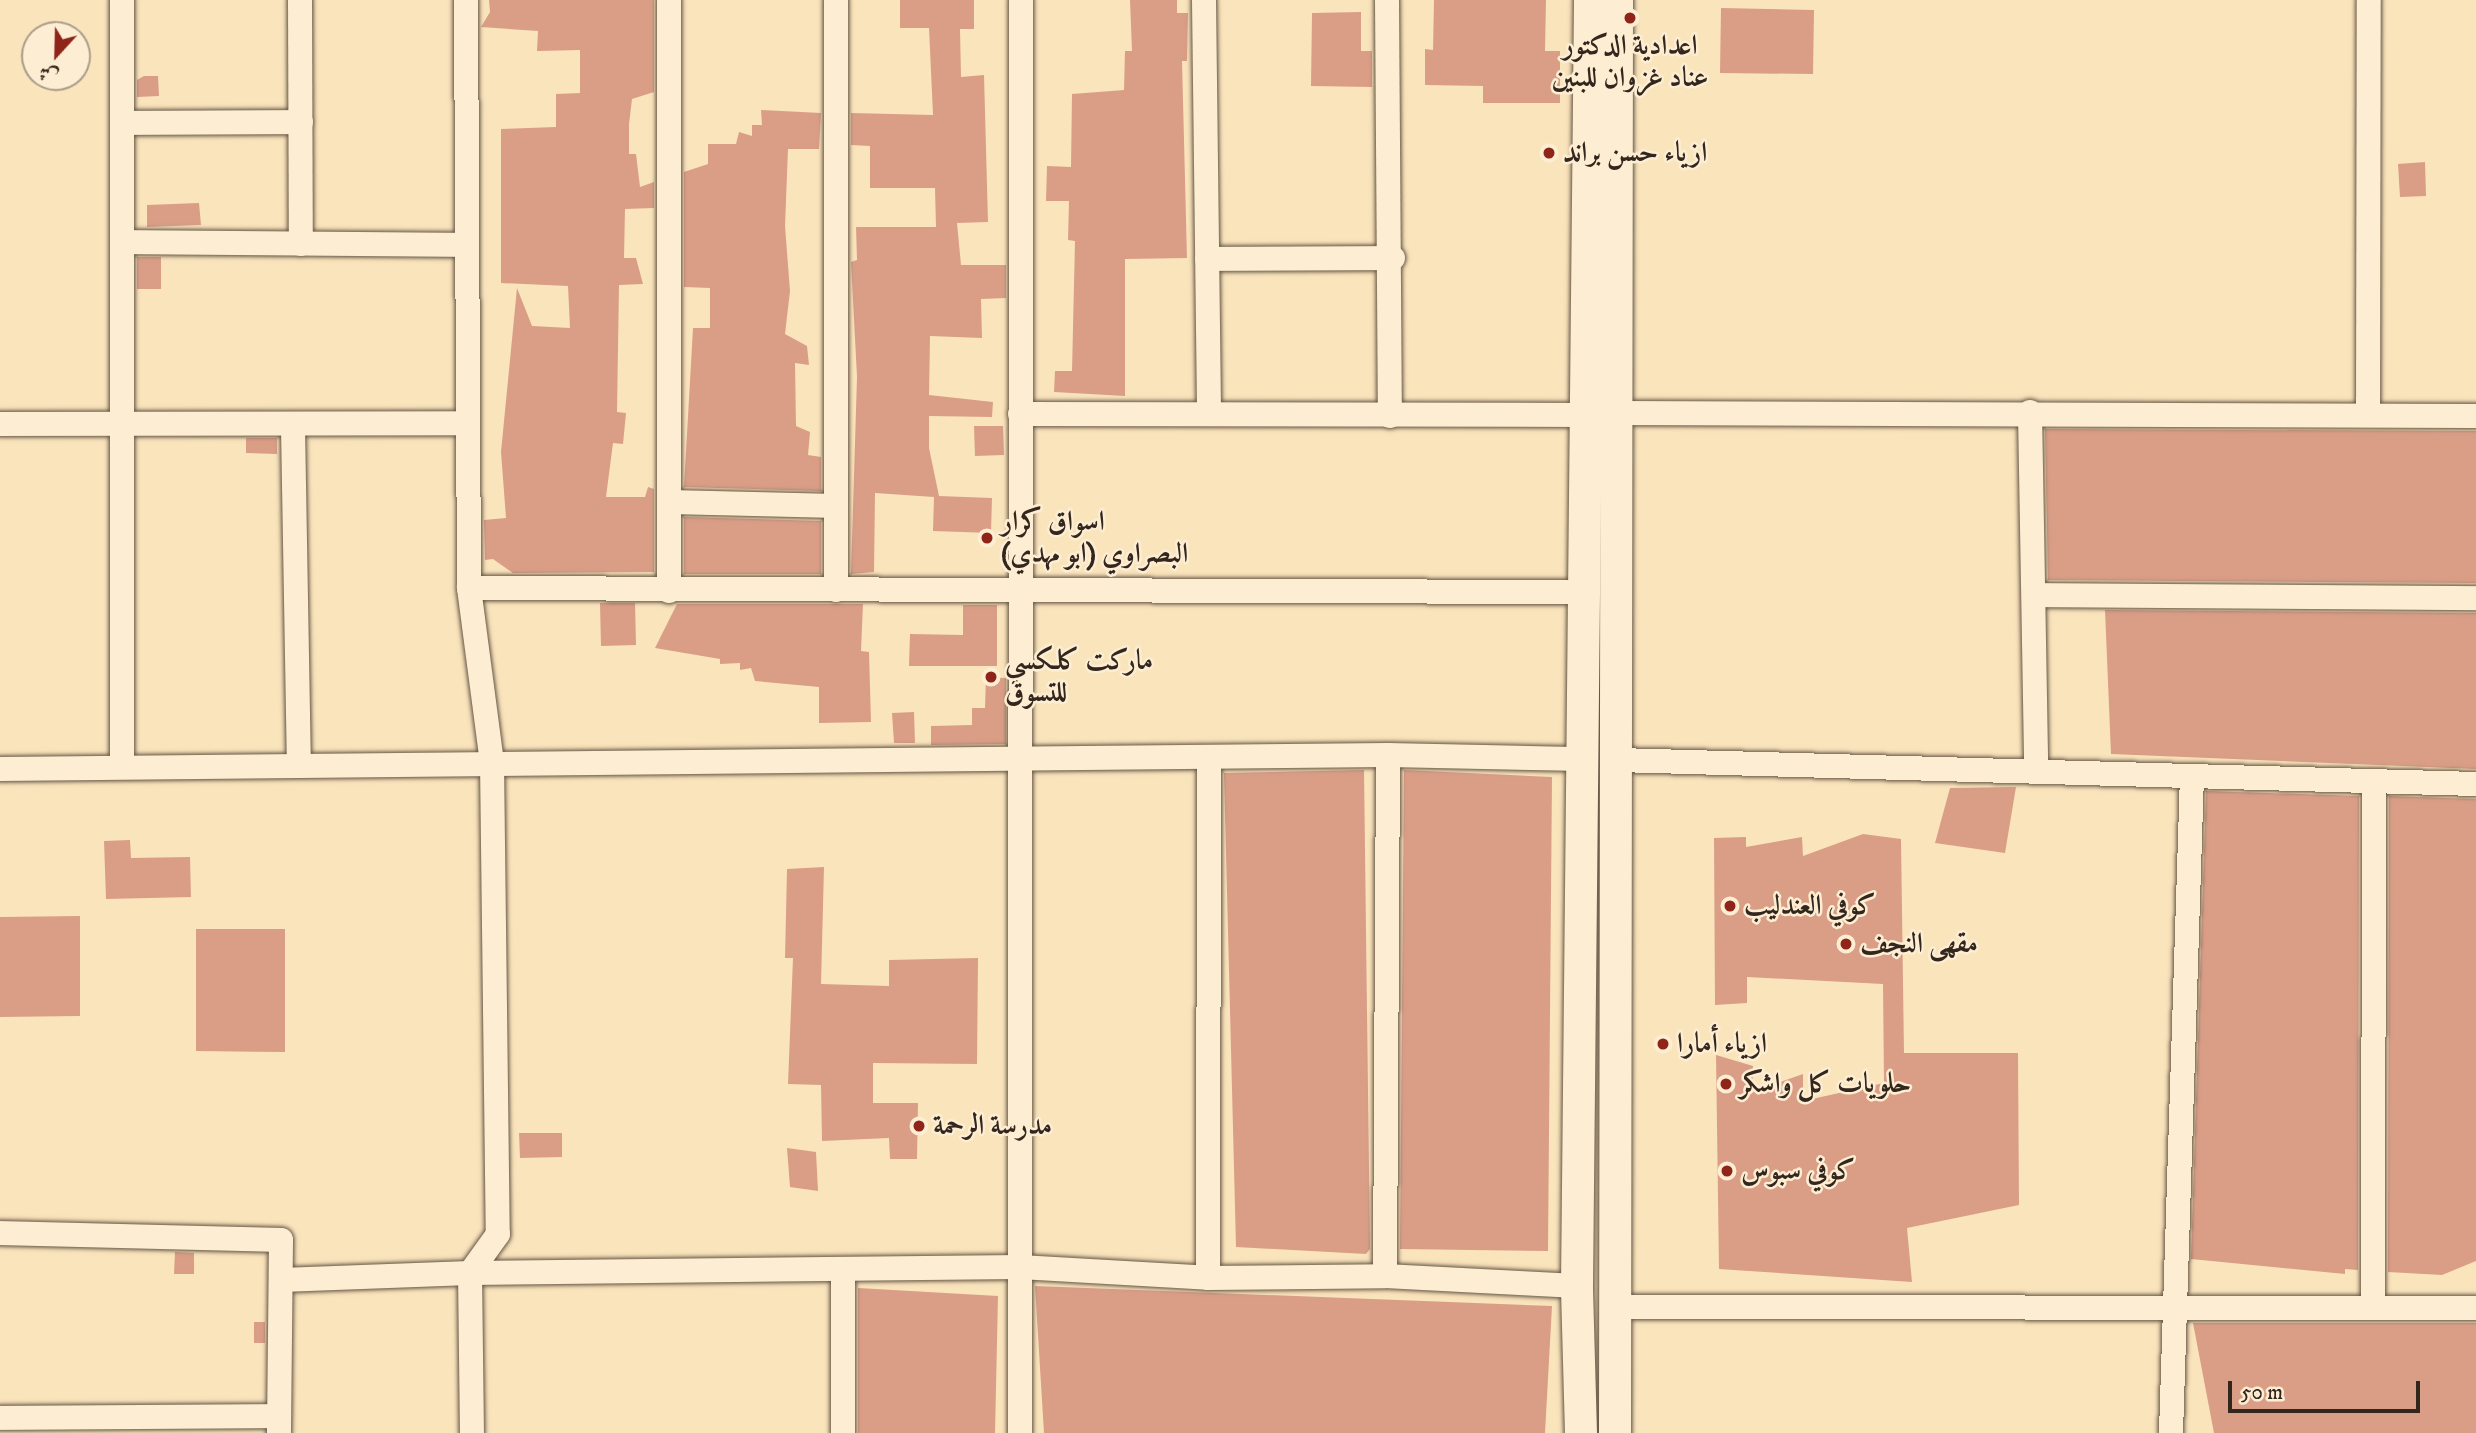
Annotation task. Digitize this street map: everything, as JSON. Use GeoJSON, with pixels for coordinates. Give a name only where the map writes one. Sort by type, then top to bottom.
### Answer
{"type":"FeatureCollection","features":[{"type":"Feature","properties":{"kind":"street"},"geometry":{"type":"LineString","coordinates":[[122,0],[125,242],[122,765]]}},
{"type":"Feature","properties":{"kind":"street"},"geometry":{"type":"LineString","coordinates":[[300,0],[301,244]]}},
{"type":"Feature","properties":{"kind":"street"},"geometry":{"type":"LineString","coordinates":[[466,0],[469,588],[492,762],[498,1234],[471,1273],[472,1433]]}},
{"type":"Feature","properties":{"kind":"street"},"geometry":{"type":"LineString","coordinates":[[669,591],[670,0]]}},
{"type":"Feature","properties":{"kind":"street"},"geometry":{"type":"LineString","coordinates":[[836,0],[836,590]]}},
{"type":"Feature","properties":{"kind":"street"},"geometry":{"type":"LineString","coordinates":[[1020,1433],[1021,0]]}},
{"type":"Feature","properties":{"kind":"street"},"geometry":{"type":"LineString","coordinates":[[1204,0],[1209,414]]}},
{"type":"Feature","properties":{"kind":"street"},"geometry":{"type":"LineString","coordinates":[[1387,0],[1393,258],[1390,416]]}},
{"type":"Feature","properties":{"kind":"street"},"geometry":{"type":"LineString","coordinates":[[1590,0],[1604,103]]}},
{"type":"Feature","properties":{"kind":"street"},"geometry":{"type":"LineString","coordinates":[[1615,1433],[1617,413],[1604,168],[1604,103],[1617,0]]}},
{"type":"Feature","properties":{"kind":"street"},"geometry":{"type":"LineString","coordinates":[[2368,415],[2369,0]]}},
{"type":"Feature","properties":{"kind":"street"},"geometry":{"type":"LineString","coordinates":[[123,123],[300,122]]}},
{"type":"Feature","properties":{"kind":"street"},"geometry":{"type":"LineString","coordinates":[[1581,1433],[1577,1286],[1585,759],[1585,415],[1604,168]]}},
{"type":"Feature","properties":{"kind":"street"},"geometry":{"type":"LineString","coordinates":[[125,242],[467,245]]}},
{"type":"Feature","properties":{"kind":"street"},"geometry":{"type":"LineString","coordinates":[[1207,259],[1393,258]]}},
{"type":"Feature","properties":{"kind":"street"},"geometry":{"type":"LineString","coordinates":[[2030,412],[2036,771]]}},
{"type":"Feature","properties":{"kind":"street"},"geometry":{"type":"LineString","coordinates":[[1617,413],[2030,412],[2476,416]]}},
{"type":"Feature","properties":{"kind":"street"},"geometry":{"type":"LineString","coordinates":[[1020,414],[1585,415]]}},
{"type":"Feature","properties":{"kind":"street"},"geometry":{"type":"LineString","coordinates":[[0,424],[293,427],[468,423]]}},
{"type":"Feature","properties":{"kind":"street"},"geometry":{"type":"LineString","coordinates":[[293,427],[299,762]]}},
{"type":"Feature","properties":{"kind":"street"},"geometry":{"type":"LineString","coordinates":[[671,502],[836,506]]}},
{"type":"Feature","properties":{"kind":"street"},"geometry":{"type":"LineString","coordinates":[[469,588],[669,591],[1586,592]]}},
{"type":"Feature","properties":{"kind":"street"},"geometry":{"type":"LineString","coordinates":[[2035,595],[2476,598]]}},
{"type":"Feature","properties":{"kind":"street"},"geometry":{"type":"LineString","coordinates":[[0,769],[299,762],[1388,755],[1585,759]]}},
{"type":"Feature","properties":{"kind":"street"},"geometry":{"type":"LineString","coordinates":[[1385,1276],[1388,755]]}},
{"type":"Feature","properties":{"kind":"street"},"geometry":{"type":"LineString","coordinates":[[1208,1278],[1209,757]]}},
{"type":"Feature","properties":{"kind":"street"},"geometry":{"type":"LineString","coordinates":[[1617,760],[2476,784]]}},
{"type":"Feature","properties":{"kind":"street"},"geometry":{"type":"LineString","coordinates":[[2171,1433],[2172,1307],[2192,777]]}},
{"type":"Feature","properties":{"kind":"street"},"geometry":{"type":"LineString","coordinates":[[2373,1308],[2374,782]]}},
{"type":"Feature","properties":{"kind":"street"},"geometry":{"type":"LineString","coordinates":[[0,1233],[281,1240],[279,1424],[0,1418]]}},
{"type":"Feature","properties":{"kind":"street"},"geometry":{"type":"LineString","coordinates":[[281,1280],[471,1273],[1020,1267],[1208,1278],[1385,1276],[1577,1286]]}},
{"type":"Feature","properties":{"kind":"street"},"geometry":{"type":"LineString","coordinates":[[843,1269],[843,1433]]}},
{"type":"Feature","properties":{"kind":"street"},"geometry":{"type":"LineString","coordinates":[[1615,1307],[2476,1308]]}},
{"type":"Feature","properties":{"kind":"street"},"geometry":{"type":"LineString","coordinates":[[1580,1389],[1597,1401],[1615,1391]]}},
{"type":"Feature","properties":{"kind":"building"},"geometry":{"type":"Polygon","coordinates":[[[489,0],[654,0],[654,92],[632,99],[629,154],[636,154],[640,187],[654,182],[654,208],[625,209],[624,258],[636,258],[643,284],[619,285],[617,412],[626,413],[623,444],[613,443],[606,497],[645,497],[648,487],[654,489],[654,572],[513,573],[493,559],[485,560],[484,520],[506,518],[501,452],[517,288],[532,326],[570,328],[568,286],[501,283],[501,129],[556,127],[556,94],[580,93],[580,50],[537,51],[538,31],[481,27],[490,12],[489,0]]]}},
{"type":"Feature","properties":{"kind":"building"},"geometry":{"type":"Polygon","coordinates":[[[900,0],[974,0],[974,29],[960,29],[961,77],[984,75],[988,222],[957,223],[961,265],[1006,265],[1006,298],[981,299],[982,338],[930,336],[929,395],[993,402],[992,417],[929,416],[929,448],[939,496],[992,498],[991,533],[933,531],[934,497],[875,493],[874,572],[851,574],[857,377],[851,262],[857,260],[856,227],[936,227],[935,188],[870,188],[870,146],[851,145],[851,113],[933,115],[929,28],[900,28],[900,0]]]}},
{"type":"Feature","properties":{"kind":"building"},"geometry":{"type":"Polygon","coordinates":[[[1130,0],[1177,0],[1177,13],[1188,13],[1187,61],[1182,61],[1187,258],[1125,259],[1125,396],[1054,392],[1055,371],[1072,371],[1075,241],[1068,240],[1069,201],[1046,201],[1047,166],[1071,167],[1072,94],[1124,90],[1125,51],[1132,51],[1130,0]]]}},
{"type":"Feature","properties":{"kind":"building"},"geometry":{"type":"Polygon","coordinates":[[[1434,0],[1546,0],[1545,51],[1560,51],[1560,103],[1483,103],[1483,86],[1425,85],[1425,49],[1433,50],[1434,0]]]}},
{"type":"Feature","properties":{"kind":"building"},"geometry":{"type":"Polygon","coordinates":[[[1721,8],[1814,10],[1813,74],[1720,73],[1721,8]]]}},
{"type":"Feature","properties":{"kind":"building"},"geometry":{"type":"Polygon","coordinates":[[[1361,12],[1361,51],[1372,51],[1372,87],[1311,86],[1312,13],[1361,12]]]}},
{"type":"Feature","properties":{"kind":"building"},"geometry":{"type":"Polygon","coordinates":[[[144,76],[158,76],[159,96],[137,97],[137,80],[144,76]]]}},
{"type":"Feature","properties":{"kind":"building"},"geometry":{"type":"Polygon","coordinates":[[[761,110],[821,113],[819,149],[788,149],[785,226],[790,291],[785,334],[807,346],[809,365],[795,363],[796,426],[810,432],[808,455],[821,457],[821,491],[684,487],[693,328],[710,328],[710,288],[684,287],[684,172],[708,164],[708,144],[736,144],[739,132],[752,136],[752,125],[762,125],[761,110]]]}},
{"type":"Feature","properties":{"kind":"building"},"geometry":{"type":"Polygon","coordinates":[[[2425,162],[2426,196],[2400,197],[2398,164],[2425,162]]]}},
{"type":"Feature","properties":{"kind":"building"},"geometry":{"type":"Polygon","coordinates":[[[199,203],[201,225],[147,227],[147,205],[199,203]]]}},
{"type":"Feature","properties":{"kind":"building"},"geometry":{"type":"Polygon","coordinates":[[[137,257],[161,257],[161,289],[137,289],[137,257]]]}},
{"type":"Feature","properties":{"kind":"building"},"geometry":{"type":"Polygon","coordinates":[[[974,426],[1003,426],[1004,455],[975,456],[974,426]]]}},
{"type":"Feature","properties":{"kind":"building"},"geometry":{"type":"Polygon","coordinates":[[[2045,429],[2476,431],[2476,583],[2048,580],[2045,429]]]}},
{"type":"Feature","properties":{"kind":"building"},"geometry":{"type":"Polygon","coordinates":[[[246,438],[277,438],[277,454],[246,453],[246,438]]]}},
{"type":"Feature","properties":{"kind":"building"},"geometry":{"type":"Polygon","coordinates":[[[684,517],[821,521],[821,574],[684,574],[684,517]]]}},
{"type":"Feature","properties":{"kind":"building"},"geometry":{"type":"Polygon","coordinates":[[[600,603],[635,603],[636,645],[601,646],[600,603]]]}},
{"type":"Feature","properties":{"kind":"building"},"geometry":{"type":"Polygon","coordinates":[[[677,604],[863,604],[861,651],[869,652],[871,722],[819,723],[819,687],[755,681],[751,668],[740,670],[740,663],[720,664],[720,659],[655,648],[677,604]]]}},
{"type":"Feature","properties":{"kind":"building"},"geometry":{"type":"Polygon","coordinates":[[[963,605],[997,605],[997,666],[909,666],[910,634],[963,635],[963,605]]]}},
{"type":"Feature","properties":{"kind":"building"},"geometry":{"type":"Polygon","coordinates":[[[2105,610],[2476,613],[2476,769],[2111,754],[2105,610]]]}},
{"type":"Feature","properties":{"kind":"building"},"geometry":{"type":"Polygon","coordinates":[[[986,677],[1006,678],[1006,744],[931,745],[931,726],[972,725],[972,708],[985,708],[986,677]]]}},
{"type":"Feature","properties":{"kind":"building"},"geometry":{"type":"Polygon","coordinates":[[[914,712],[915,743],[894,743],[892,713],[914,712]]]}},
{"type":"Feature","properties":{"kind":"building"},"geometry":{"type":"Polygon","coordinates":[[[1364,770],[1370,1249],[1366,1254],[1236,1247],[1224,773],[1364,770]]]}},
{"type":"Feature","properties":{"kind":"building"},"geometry":{"type":"Polygon","coordinates":[[[1404,770],[1552,777],[1548,1251],[1400,1249],[1404,770]]]}},
{"type":"Feature","properties":{"kind":"building"},"geometry":{"type":"Polygon","coordinates":[[[2016,787],[2005,853],[1935,843],[1950,788],[2016,787]]]}},
{"type":"Feature","properties":{"kind":"building"},"geometry":{"type":"Polygon","coordinates":[[[2206,791],[2359,796],[2358,1270],[2345,1269],[2345,1274],[2191,1259],[2206,791]]]}},
{"type":"Feature","properties":{"kind":"building"},"geometry":{"type":"Polygon","coordinates":[[[2389,796],[2476,799],[2476,1261],[2442,1275],[2388,1272],[2389,796]]]}},
{"type":"Feature","properties":{"kind":"building"},"geometry":{"type":"Polygon","coordinates":[[[1863,834],[1901,839],[1904,1053],[2018,1053],[2019,1205],[1907,1228],[1912,1282],[1719,1269],[1716,1055],[1753,1066],[1752,1092],[1803,1074],[1803,1101],[1884,1083],[1883,984],[1747,977],[1747,1003],[1715,1005],[1714,838],[1746,837],[1746,847],[1802,837],[1803,856],[1863,834]]]}},
{"type":"Feature","properties":{"kind":"building"},"geometry":{"type":"Polygon","coordinates":[[[130,840],[131,858],[190,857],[191,897],[106,899],[104,841],[130,840]]]}},
{"type":"Feature","properties":{"kind":"building"},"geometry":{"type":"Polygon","coordinates":[[[824,867],[821,984],[889,986],[889,960],[978,958],[977,1064],[873,1063],[873,1103],[918,1103],[917,1159],[890,1159],[889,1138],[822,1141],[821,1085],[788,1084],[793,958],[785,958],[787,869],[824,867]]]}},
{"type":"Feature","properties":{"kind":"building"},"geometry":{"type":"Polygon","coordinates":[[[80,916],[80,1016],[0,1017],[0,917],[80,916]]]}},
{"type":"Feature","properties":{"kind":"building"},"geometry":{"type":"Polygon","coordinates":[[[196,929],[285,929],[285,1052],[196,1051],[196,929]]]}},
{"type":"Feature","properties":{"kind":"building"},"geometry":{"type":"Polygon","coordinates":[[[519,1133],[562,1133],[562,1157],[520,1158],[519,1133]]]}},
{"type":"Feature","properties":{"kind":"building"},"geometry":{"type":"Polygon","coordinates":[[[787,1148],[816,1152],[818,1191],[790,1187],[787,1148]]]}},
{"type":"Feature","properties":{"kind":"building"},"geometry":{"type":"Polygon","coordinates":[[[175,1252],[194,1253],[194,1274],[174,1274],[175,1252]]]}},
{"type":"Feature","properties":{"kind":"building"},"geometry":{"type":"Polygon","coordinates":[[[1035,1286],[1552,1306],[1545,1433],[1044,1433],[1035,1286]]]}},
{"type":"Feature","properties":{"kind":"building"},"geometry":{"type":"Polygon","coordinates":[[[858,1288],[998,1296],[995,1433],[858,1433],[858,1288]]]}},
{"type":"Feature","properties":{"kind":"building"},"geometry":{"type":"Polygon","coordinates":[[[254,1322],[265,1322],[265,1343],[254,1343],[254,1322]]]}},
{"type":"Feature","properties":{"kind":"building"},"geometry":{"type":"Polygon","coordinates":[[[2193,1323],[2476,1323],[2476,1433],[2214,1433],[2193,1323]]]}},
{"type":"Feature","properties":{"kind":"place","name":"اعدادية الدكتور عناد غزوان للبنين"},"geometry":{"type":"Point","coordinates":[1630,18]}},
{"type":"Feature","properties":{"kind":"place","name":"ازياء حسن براند"},"geometry":{"type":"Point","coordinates":[1549,153]}},
{"type":"Feature","properties":{"kind":"place","name":"اسواق كرار البصراوي (ابو مهدي)"},"geometry":{"type":"Point","coordinates":[987,538]}},
{"type":"Feature","properties":{"kind":"place","name":"ماركت كلكسي للتسوق"},"geometry":{"type":"Point","coordinates":[991,677]}},
{"type":"Feature","properties":{"kind":"place","name":"كوفي العندليب"},"geometry":{"type":"Point","coordinates":[1730,906]}},
{"type":"Feature","properties":{"kind":"place","name":"مقهى النجف"},"geometry":{"type":"Point","coordinates":[1846,944]}},
{"type":"Feature","properties":{"kind":"place","name":"ازياء أمارا"},"geometry":{"type":"Point","coordinates":[1663,1044]}},
{"type":"Feature","properties":{"kind":"place","name":"حلويات كل واشكر"},"geometry":{"type":"Point","coordinates":[1726,1084]}},
{"type":"Feature","properties":{"kind":"place","name":"مدرسة الرحمة"},"geometry":{"type":"Point","coordinates":[919,1126]}},
{"type":"Feature","properties":{"kind":"place","name":"كوفي سبوس"},"geometry":{"type":"Point","coordinates":[1727,1171]}}]}
